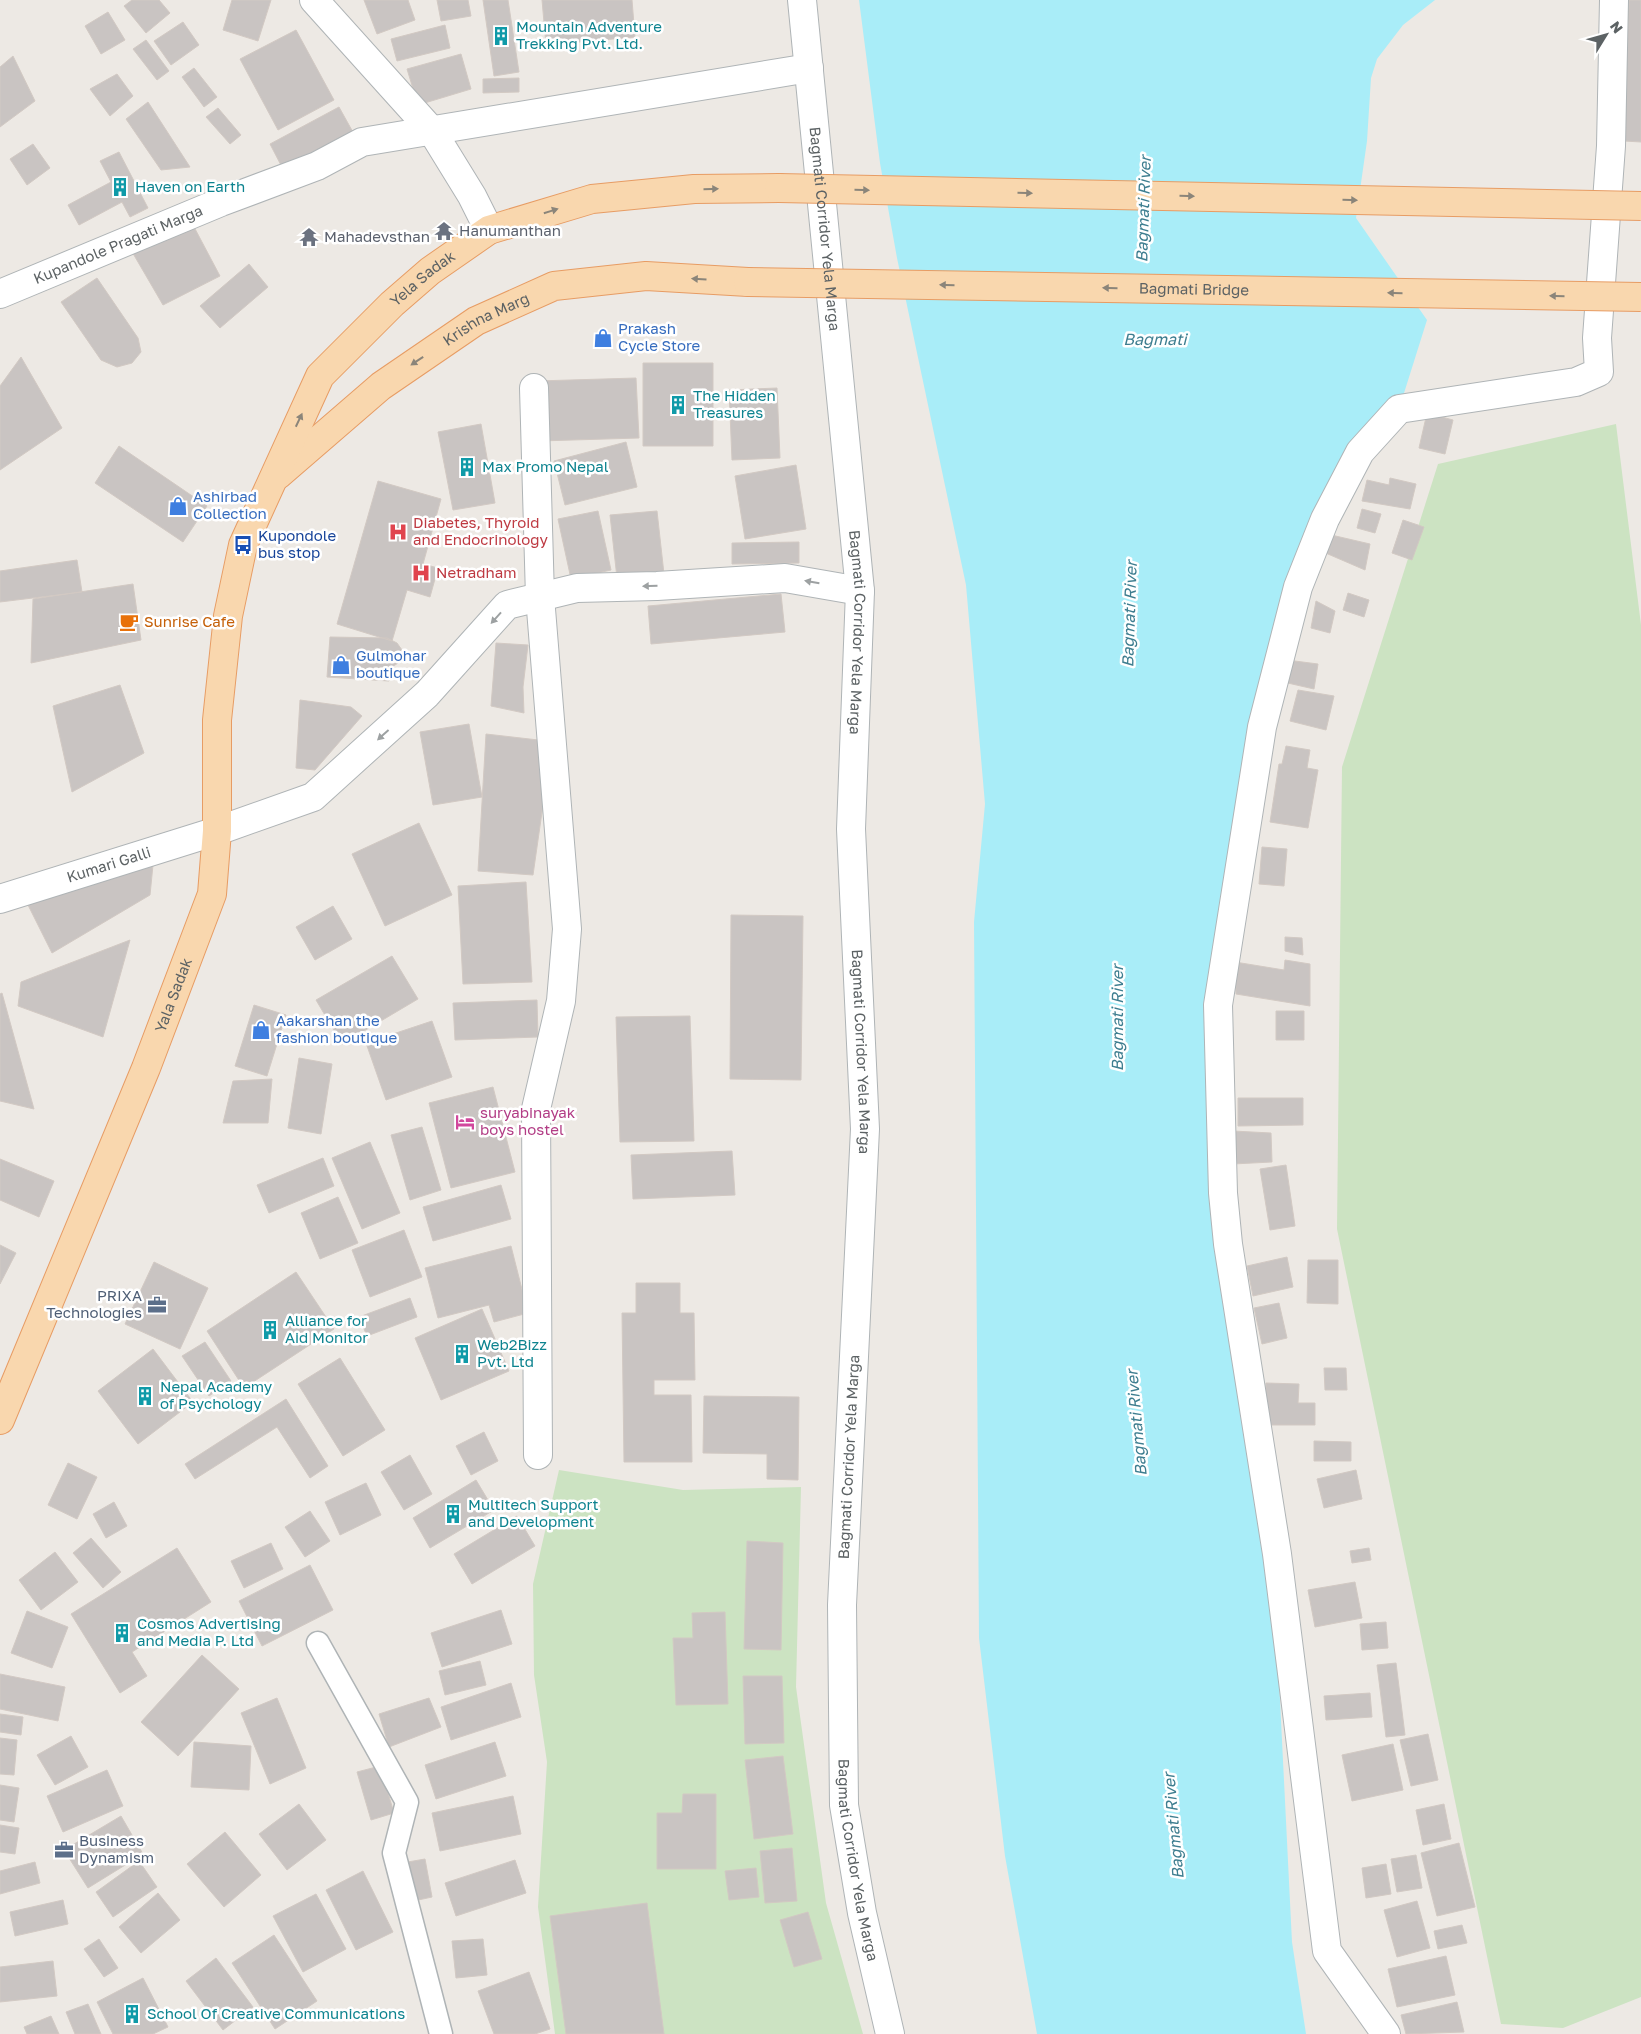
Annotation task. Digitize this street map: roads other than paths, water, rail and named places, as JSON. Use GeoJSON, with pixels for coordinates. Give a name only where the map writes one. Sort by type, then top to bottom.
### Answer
{"type":"FeatureCollection","features":[{"type":"Feature","properties":{"kind":"main road","name":"Yela Sadak"},"geometry":{"type":"LineString","coordinates":[[243,545],[320,376],[392,304],[430,271],[489,230],[592,199],[694,189],[779,188],[1641,206]]}},
{"type":"Feature","properties":{"kind":"main road","name":"Krishna Marg"},"geometry":{"type":"LineString","coordinates":[[271,480],[381,386],[476,322],[554,286],[646,276],[748,282]]}},
{"type":"Feature","properties":{"kind":"main road","name":"Bagmati Bridge"},"geometry":{"type":"LineString","coordinates":[[748,282],[1641,297]]}},
{"type":"Feature","properties":{"kind":"main road","name":"Yala Sadak"},"geometry":{"type":"LineString","coordinates":[[0,1420],[146,1068],[212,894],[217,831],[217,720],[228,616],[243,545]]}},
{"type":"Feature","properties":{"kind":"street"},"geometry":{"type":"LineString","coordinates":[[314,0],[432,131],[472,196],[489,230]]}},
{"type":"Feature","properties":{"kind":"street","name":"Bagmati Corridor Yela Marga"},"geometry":{"type":"LineString","coordinates":[[802,0],[860,590],[851,829],[865,1129],[842,1605],[844,1805],[862,1912],[890,2034]]}},
{"type":"Feature","properties":{"kind":"street"},"geometry":{"type":"LineString","coordinates":[[1386,2034],[1327,1952],[1277,1554],[1228,1244],[1223,1193],[1218,1005],[1262,727],[1298,587],[1325,519],[1360,452],[1399,409],[1576,382],[1599,372],[1597,338],[1611,146],[1614,0]]}},
{"type":"Feature","properties":{"kind":"street","name":"Kupandole Pragati Marga"},"geometry":{"type":"LineString","coordinates":[[0,294],[221,202],[317,166],[362,142],[809,68]]}},
{"type":"Feature","properties":{"kind":"street"},"geometry":{"type":"LineString","coordinates":[[534,388],[540,597],[567,929],[561,1002],[536,1109],[538,1455]]}},
{"type":"Feature","properties":{"kind":"street"},"geometry":{"type":"LineString","coordinates":[[217,831],[313,797],[427,694],[507,605],[578,588],[657,586],[785,578],[860,590]]}},
{"type":"Feature","properties":{"kind":"street","name":"Kumari Galli"},"geometry":{"type":"LineString","coordinates":[[0,892],[217,831]]}},
{"type":"Feature","properties":{"kind":"street","name":"Kumari Galli"},"geometry":{"type":"LineString","coordinates":[[0,899],[217,831]]}},
{"type":"Feature","properties":{"kind":"lane"},"geometry":{"type":"LineString","coordinates":[[318,1643],[408,1802],[394,1853],[441,2034]]}},
{"type":"Feature","properties":{"kind":"water","name":"Bagmati"},"geometry":{"type":"Polygon","coordinates":[[[859,0],[1435,0],[1403,25],[1377,59],[1371,78],[1367,141],[1356,218],[1427,320],[1399,409],[1298,587],[1218,1005],[1273,1559],[1292,1942],[1306,2034],[1037,2034],[1005,1856],[979,1638],[974,922],[985,804],[966,585],[897,258],[880,163],[859,0]]]}},
{"type":"Feature","properties":{"kind":"place","name":"Mountain Adventure Trekking Pvt. Ltd."},"geometry":{"type":"Point","coordinates":[501,36]}},
{"type":"Feature","properties":{"kind":"place","name":"Haven on Earth"},"geometry":{"type":"Point","coordinates":[120,187]}},
{"type":"Feature","properties":{"kind":"place","name":"Hanumanthan"},"geometry":{"type":"Point","coordinates":[444,231]}},
{"type":"Feature","properties":{"kind":"place","name":"Mahadevsthan"},"geometry":{"type":"Point","coordinates":[309,237]}},
{"type":"Feature","properties":{"kind":"place","name":"Prakash Cycle Store"},"geometry":{"type":"Point","coordinates":[603,338]}},
{"type":"Feature","properties":{"kind":"place","name":"The Hidden Treasures"},"geometry":{"type":"Point","coordinates":[678,405]}},
{"type":"Feature","properties":{"kind":"place","name":"Max Promo Nepal"},"geometry":{"type":"Point","coordinates":[467,467]}},
{"type":"Feature","properties":{"kind":"place","name":"Ashirbad Collection"},"geometry":{"type":"Point","coordinates":[178,506]}},
{"type":"Feature","properties":{"kind":"place","name":"Diabetes, Thyroid and Endocrinology"},"geometry":{"type":"Point","coordinates":[398,532]}},
{"type":"Feature","properties":{"kind":"place","name":"Kupondole bus stop"},"geometry":{"type":"Point","coordinates":[243,545]}},
{"type":"Feature","properties":{"kind":"place","name":"Netradham"},"geometry":{"type":"Point","coordinates":[421,573]}},
{"type":"Feature","properties":{"kind":"place","name":"Sunrise Cafe"},"geometry":{"type":"Point","coordinates":[129,622]}},
{"type":"Feature","properties":{"kind":"place","name":"Gulmohar boutique"},"geometry":{"type":"Point","coordinates":[341,665]}},
{"type":"Feature","properties":{"kind":"place","name":"Aakarshan the fashion boutique"},"geometry":{"type":"Point","coordinates":[261,1030]}},
{"type":"Feature","properties":{"kind":"place","name":"suryabinayak boys hostel"},"geometry":{"type":"Point","coordinates":[465,1122]}},
{"type":"Feature","properties":{"kind":"place","name":"PRIXA Technologies"},"geometry":{"type":"Point","coordinates":[157,1305]}},
{"type":"Feature","properties":{"kind":"place","name":"Alliance for Aid Monitor"},"geometry":{"type":"Point","coordinates":[270,1330]}},
{"type":"Feature","properties":{"kind":"place","name":"Web2Bizz Pvt. Ltd"},"geometry":{"type":"Point","coordinates":[462,1354]}},
{"type":"Feature","properties":{"kind":"place","name":"Nepal Academy of Psychology"},"geometry":{"type":"Point","coordinates":[145,1396]}},
{"type":"Feature","properties":{"kind":"place","name":"Multitech Support and Development"},"geometry":{"type":"Point","coordinates":[453,1514]}},
{"type":"Feature","properties":{"kind":"place","name":"Cosmos Advertising and Media P. Ltd"},"geometry":{"type":"Point","coordinates":[122,1633]}},
{"type":"Feature","properties":{"kind":"place","name":"Business Dynamism"},"geometry":{"type":"Point","coordinates":[64,1850]}},
{"type":"Feature","properties":{"kind":"place","name":"School Of Creative Communications"},"geometry":{"type":"Point","coordinates":[132,2014]}},
{"type":"Feature","properties":{"kind":"water label","name":"Bagmati River"},"geometry":{"type":"Point","coordinates":[1143,209]}},
{"type":"Feature","properties":{"kind":"water label","name":"Bagmati River"},"geometry":{"type":"Point","coordinates":[1129,614]}},
{"type":"Feature","properties":{"kind":"water label","name":"Bagmati River"},"geometry":{"type":"Point","coordinates":[1117,1018]}},
{"type":"Feature","properties":{"kind":"water label","name":"Bagmati River"},"geometry":{"type":"Point","coordinates":[1136,1423]}},
{"type":"Feature","properties":{"kind":"water label","name":"Bagmati River"},"geometry":{"type":"Point","coordinates":[1173,1826]}}]}
